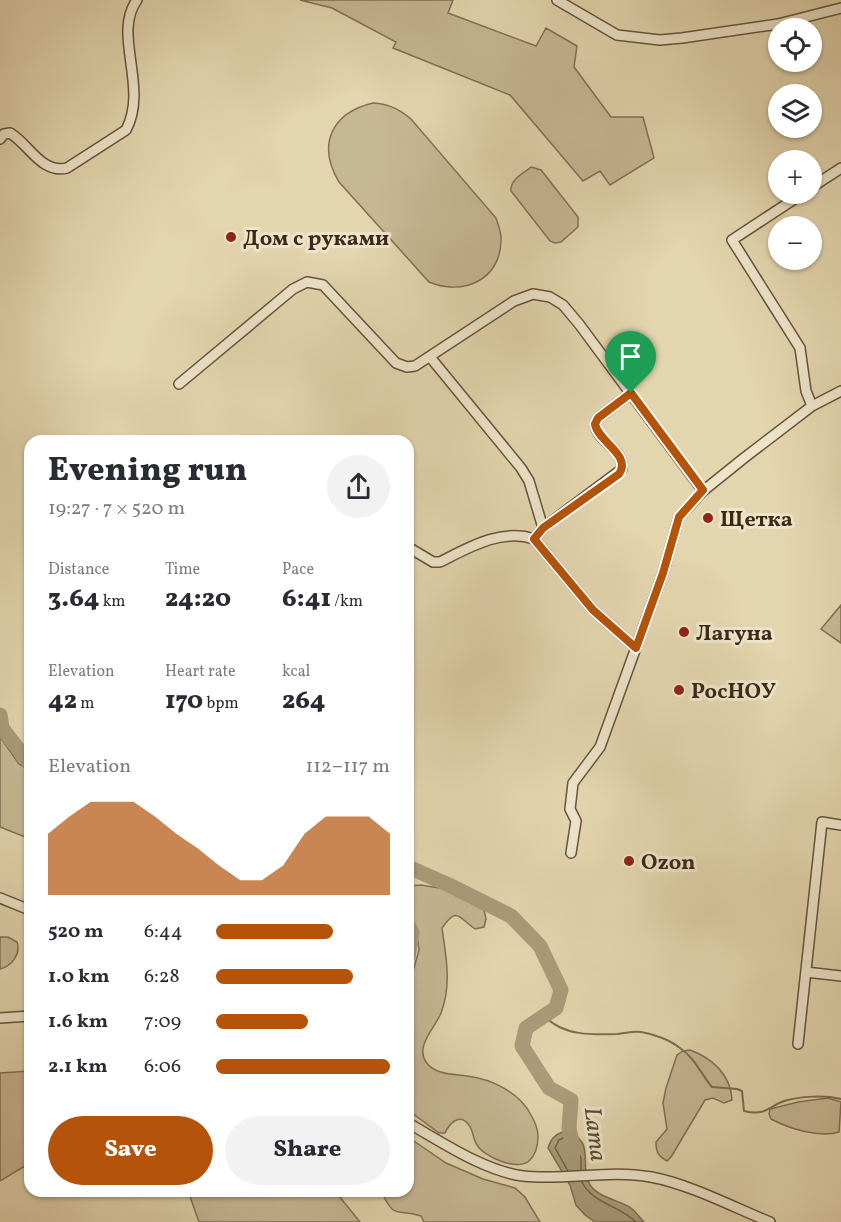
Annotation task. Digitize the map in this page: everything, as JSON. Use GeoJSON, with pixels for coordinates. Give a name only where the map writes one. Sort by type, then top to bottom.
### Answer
{"type":"FeatureCollection","features":[{"type":"Feature","properties":{"kind":"street"},"geometry":{"type":"LineString","coordinates":[[0,139],[4,134],[10,133],[49,167],[60,169],[67,168],[126,130],[134,107],[135,82],[127,24],[137,0]]}},
{"type":"Feature","properties":{"kind":"street"},"geometry":{"type":"LineString","coordinates":[[557,0],[617,35],[660,40],[682,39],[778,24],[841,8]]}},
{"type":"Feature","properties":{"kind":"street"},"geometry":{"type":"LineString","coordinates":[[822,180],[841,168]]}},
{"type":"Feature","properties":{"kind":"street"},"geometry":{"type":"LineString","coordinates":[[787,204],[732,240],[800,348],[806,391],[812,406]]}},
{"type":"Feature","properties":{"kind":"street"},"geometry":{"type":"LineString","coordinates":[[179,384],[293,289],[307,282],[323,285],[396,363],[407,367],[415,366],[430,357],[514,302],[532,294],[550,297],[563,305],[579,324],[703,490]]}},
{"type":"Feature","properties":{"kind":"street"},"geometry":{"type":"LineString","coordinates":[[430,357],[521,468],[529,481],[543,528]]}},
{"type":"Feature","properties":{"kind":"street"},"geometry":{"type":"LineString","coordinates":[[571,853],[576,821],[570,809],[573,783],[600,747],[663,573],[679,517],[703,490],[812,406],[841,391]]}},
{"type":"Feature","properties":{"kind":"street"},"geometry":{"type":"LineString","coordinates":[[534,539],[543,528],[622,470],[620,457],[600,436],[595,424],[598,418],[631,393]]}},
{"type":"Feature","properties":{"kind":"street"},"geometry":{"type":"LineString","coordinates":[[414,551],[433,562],[440,562],[483,540],[515,537],[534,539],[593,610],[636,648]]}},
{"type":"Feature","properties":{"kind":"street"},"geometry":{"type":"LineString","coordinates":[[798,1044],[822,822],[841,825]]}},
{"type":"Feature","properties":{"kind":"street"},"geometry":{"type":"LineString","coordinates":[[0,898],[24,908]]}},
{"type":"Feature","properties":{"kind":"street"},"geometry":{"type":"LineString","coordinates":[[806,972],[841,976]]}},
{"type":"Feature","properties":{"kind":"street"},"geometry":{"type":"LineString","coordinates":[[0,1018],[24,1016]]}},
{"type":"Feature","properties":{"kind":"street"},"geometry":{"type":"LineString","coordinates":[[414,1126],[491,1167],[523,1176],[605,1173],[652,1177],[686,1188],[770,1222]]}},
{"type":"Feature","properties":{"kind":"shaded area"},"geometry":{"type":"Polygon","coordinates":[[[300,0],[453,0],[448,13],[536,46],[546,28],[577,46],[574,67],[611,117],[643,117],[654,158],[610,185],[600,171],[583,181],[510,95],[393,48],[396,42],[332,8],[300,0]]]}},
{"type":"Feature","properties":{"kind":"shaded area"},"geometry":{"type":"Polygon","coordinates":[[[373,103],[394,108],[411,119],[496,218],[501,235],[499,255],[494,266],[477,282],[454,287],[429,282],[339,182],[329,155],[332,132],[347,114],[373,103]]]}},
{"type":"Feature","properties":{"kind":"shaded area"},"geometry":{"type":"Polygon","coordinates":[[[531,167],[541,170],[578,217],[578,227],[561,242],[550,241],[511,191],[515,180],[531,167]]]}},
{"type":"Feature","properties":{"kind":"shaded area"},"geometry":{"type":"Polygon","coordinates":[[[841,605],[841,643],[821,629],[841,605]]]}},
{"type":"Feature","properties":{"kind":"shaded area"},"geometry":{"type":"Polygon","coordinates":[[[0,737],[19,764],[24,767],[24,837],[0,827],[0,737]]]}},
{"type":"Feature","properties":{"kind":"shaded area"},"geometry":{"type":"Polygon","coordinates":[[[414,886],[445,889],[484,910],[486,919],[484,927],[475,929],[455,915],[442,928],[447,970],[446,992],[441,1013],[424,1043],[423,1056],[434,1069],[486,1080],[504,1088],[520,1100],[536,1125],[538,1133],[535,1153],[524,1164],[501,1161],[486,1154],[477,1145],[465,1121],[455,1121],[445,1133],[439,1133],[414,1114],[414,968],[419,950],[414,926],[414,886]]]}},
{"type":"Feature","properties":{"kind":"shaded area"},"geometry":{"type":"Polygon","coordinates":[[[0,937],[8,937],[17,942],[18,951],[15,959],[0,969],[0,937]]]}},
{"type":"Feature","properties":{"kind":"shaded area"},"geometry":{"type":"Polygon","coordinates":[[[690,1050],[706,1058],[719,1069],[728,1083],[732,1100],[724,1103],[713,1098],[705,1100],[667,1161],[661,1157],[656,1148],[656,1142],[667,1129],[663,1103],[666,1088],[677,1055],[690,1050]]]}},
{"type":"Feature","properties":{"kind":"shaded area"},"geometry":{"type":"Polygon","coordinates":[[[24,1071],[24,1167],[0,1181],[0,1073],[24,1071]]]}},
{"type":"Feature","properties":{"kind":"shaded area"},"geometry":{"type":"Polygon","coordinates":[[[828,1098],[841,1102],[839,1132],[823,1134],[805,1132],[771,1119],[769,1114],[770,1109],[828,1098]]]}},
{"type":"Feature","properties":{"kind":"shaded area"},"geometry":{"type":"Polygon","coordinates":[[[414,1141],[446,1163],[483,1179],[515,1188],[525,1197],[540,1222],[424,1222],[421,1216],[393,1210],[384,1197],[414,1197],[414,1141]]]}},
{"type":"Feature","properties":{"kind":"shaded area"},"geometry":{"type":"Polygon","coordinates":[[[190,1197],[340,1197],[360,1222],[199,1222],[190,1197]]]}},
{"type":"Feature","properties":{"kind":"water"},"geometry":{"type":"Polygon","coordinates":[[[563,1132],[574,1135],[584,1146],[590,1185],[604,1196],[631,1208],[644,1222],[595,1222],[576,1205],[570,1185],[548,1148],[553,1138],[563,1132]]]}},
{"type":"Feature","properties":{"kind":"waterway","name":"Lama"},"geometry":{"type":"LineString","coordinates":[[0,715],[2,728],[24,756]]}},
{"type":"Feature","properties":{"kind":"waterway","name":"Lama"},"geometry":{"type":"LineString","coordinates":[[414,869],[511,916],[540,946],[561,990],[556,1008],[526,1028],[522,1046],[549,1088],[571,1100],[569,1128],[574,1152]]}},
{"type":"Feature","properties":{"kind":"waterway"},"geometry":{"type":"LineString","coordinates":[[545,1016],[552,1023],[579,1033],[638,1032],[667,1040],[690,1056],[712,1087],[742,1091],[744,1111],[762,1112],[784,1101],[797,1098],[841,1099]]}},
{"type":"Feature","properties":{"kind":"place","name":"Дом с руками"},"geometry":{"type":"Point","coordinates":[231,237]}},
{"type":"Feature","properties":{"kind":"place","name":"Щетка"},"geometry":{"type":"Point","coordinates":[708,518]}},
{"type":"Feature","properties":{"kind":"place","name":"Лагуна"},"geometry":{"type":"Point","coordinates":[684,632]}},
{"type":"Feature","properties":{"kind":"place","name":"РосНОУ"},"geometry":{"type":"Point","coordinates":[679,690]}},
{"type":"Feature","properties":{"kind":"place","name":"Ozon"},"geometry":{"type":"Point","coordinates":[629,861]}},
{"type":"Feature","properties":{"kind":"route"},"geometry":{"type":"LineString","coordinates":[[631,393],[703,490],[679,517],[663,573],[636,648],[593,610],[534,539],[543,528],[622,470],[620,457],[600,436],[595,424],[598,418],[631,393]]}}]}
